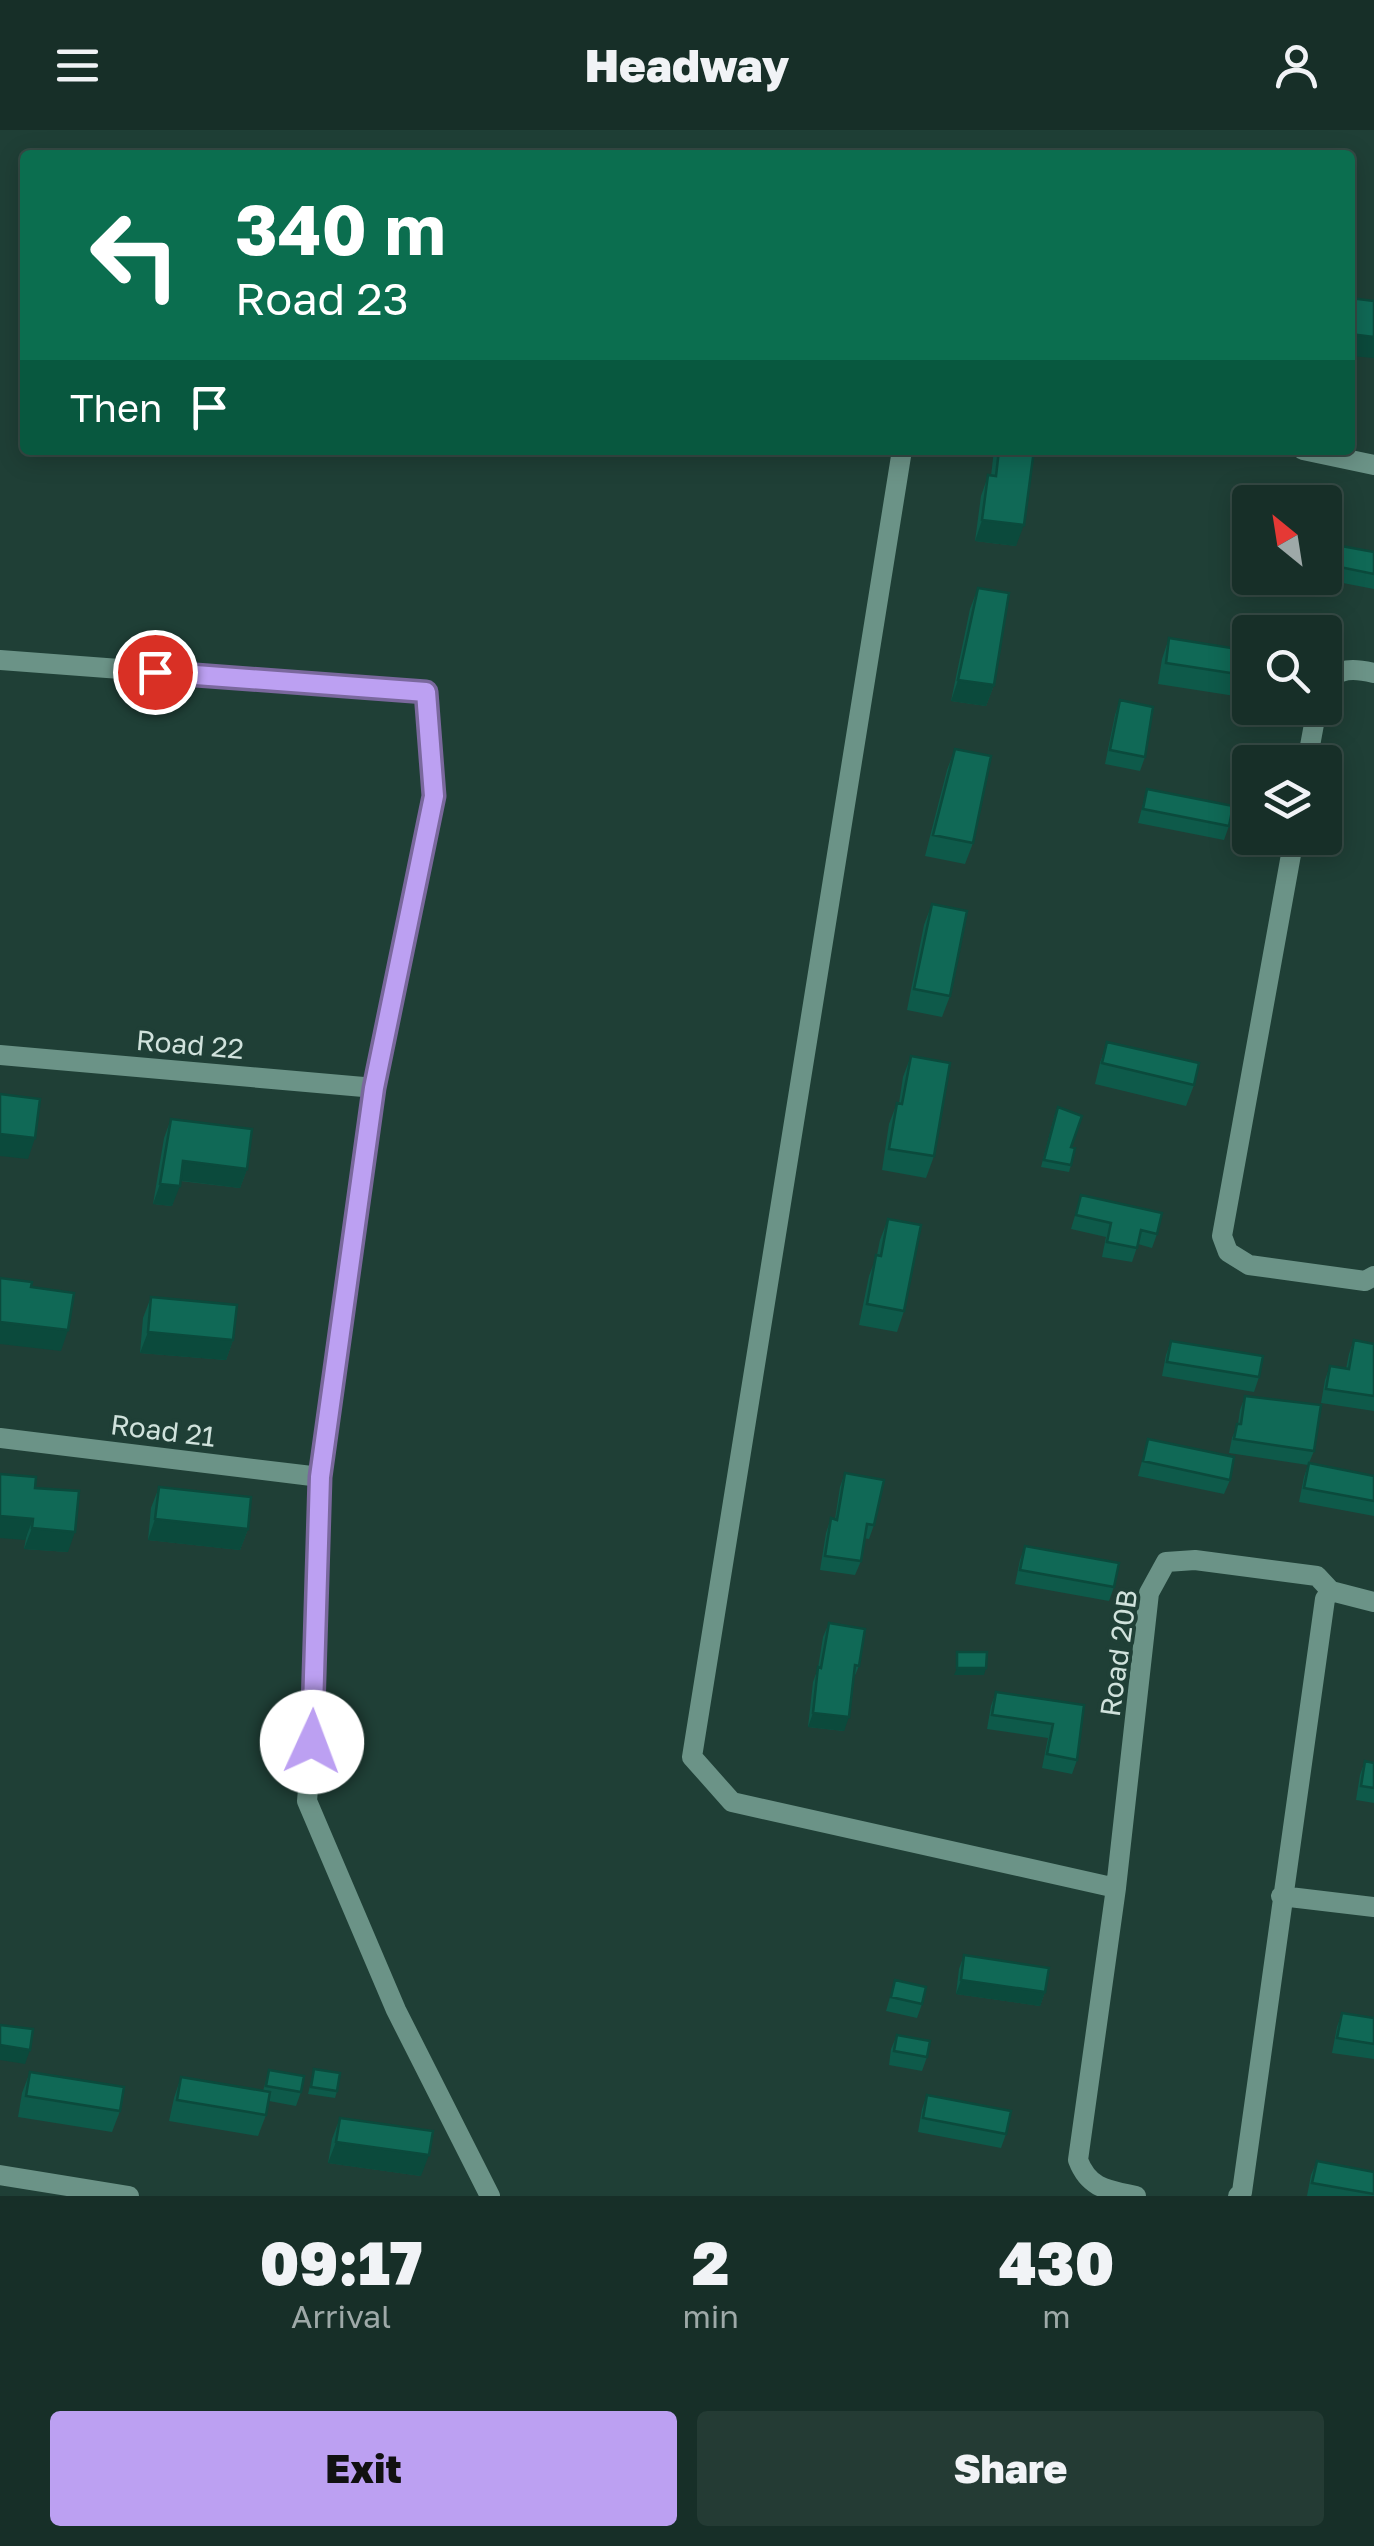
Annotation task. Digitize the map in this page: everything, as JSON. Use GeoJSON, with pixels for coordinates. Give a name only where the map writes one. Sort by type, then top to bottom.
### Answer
{"type":"FeatureCollection","features":[{"type":"Feature","properties":{"kind":"street"},"geometry":{"type":"LineString","coordinates":[[901,455],[692,1757],[732,1802],[1116,1888]]}},
{"type":"Feature","properties":{"kind":"street"},"geometry":{"type":"LineString","coordinates":[[1327,455],[1374,465]]}},
{"type":"Feature","properties":{"kind":"street"},"geometry":{"type":"LineString","coordinates":[[0,660],[426,692],[434,796],[374,1088],[320,1477],[307,1800],[396,2010],[490,2196]]}},
{"type":"Feature","properties":{"kind":"street"},"geometry":{"type":"LineString","coordinates":[[1342,672],[1352,668],[1374,673]]}},
{"type":"Feature","properties":{"kind":"street"},"geometry":{"type":"LineString","coordinates":[[1291,855],[1222,1236],[1228,1252],[1248,1265],[1365,1282],[1374,1276]]}},
{"type":"Feature","properties":{"kind":"street","name":"Road 22"},"geometry":{"type":"LineString","coordinates":[[0,1055],[374,1088]]}},
{"type":"Feature","properties":{"kind":"street","name":"Road 21"},"geometry":{"type":"LineString","coordinates":[[0,1438],[320,1477]]}},
{"type":"Feature","properties":{"kind":"street","name":"Road 20B"},"geometry":{"type":"LineString","coordinates":[[1136,2196],[1097,2188],[1083,2174],[1078,2160],[1116,1888],[1150,1593],[1166,1562],[1195,1560],[1318,1576],[1332,1591]]}},
{"type":"Feature","properties":{"kind":"street"},"geometry":{"type":"LineString","coordinates":[[1238,2196],[1242,2192],[1325,1600],[1332,1591],[1374,1602]]}},
{"type":"Feature","properties":{"kind":"street"},"geometry":{"type":"LineString","coordinates":[[1282,1896],[1374,1907]]}},
{"type":"Feature","properties":{"kind":"street"},"geometry":{"type":"LineString","coordinates":[[469,2196],[471,2162]]}},
{"type":"Feature","properties":{"kind":"street"},"geometry":{"type":"LineString","coordinates":[[0,2175],[129,2196]]}},
{"type":"Feature","properties":{"kind":"building"},"geometry":{"type":"Polygon","coordinates":[[[1355,299],[1374,301],[1374,337],[1355,335],[1355,299]]]}},
{"type":"Feature","properties":{"kind":"building"},"geometry":{"type":"Polygon","coordinates":[[[998,455],[1033,455],[1024,525],[982,520],[988,475],[996,476],[998,455]]]}},
{"type":"Feature","properties":{"kind":"building"},"geometry":{"type":"Polygon","coordinates":[[[1342,546],[1374,552],[1374,574],[1342,567],[1342,546]]]}},
{"type":"Feature","properties":{"kind":"building"},"geometry":{"type":"Polygon","coordinates":[[[978,588],[1009,593],[994,685],[958,680],[978,588]]]}},
{"type":"Feature","properties":{"kind":"building"},"geometry":{"type":"Polygon","coordinates":[[[1169,638],[1232,648],[1232,673],[1166,663],[1169,638]]]}},
{"type":"Feature","properties":{"kind":"building"},"geometry":{"type":"Polygon","coordinates":[[[1120,700],[1153,707],[1145,757],[1110,750],[1120,700]]]}},
{"type":"Feature","properties":{"kind":"building"},"geometry":{"type":"Polygon","coordinates":[[[955,749],[991,756],[973,843],[933,835],[955,749]]]}},
{"type":"Feature","properties":{"kind":"building"},"geometry":{"type":"Polygon","coordinates":[[[1147,789],[1232,806],[1229,826],[1143,809],[1147,789]]]}},
{"type":"Feature","properties":{"kind":"building"},"geometry":{"type":"Polygon","coordinates":[[[932,904],[967,911],[950,996],[914,989],[932,904]]]}},
{"type":"Feature","properties":{"kind":"building"},"geometry":{"type":"Polygon","coordinates":[[[1107,1042],[1199,1063],[1194,1085],[1102,1063],[1107,1042]]]}},
{"type":"Feature","properties":{"kind":"building"},"geometry":{"type":"Polygon","coordinates":[[[911,1056],[950,1063],[934,1156],[889,1149],[911,1056]]]}},
{"type":"Feature","properties":{"kind":"building"},"geometry":{"type":"Polygon","coordinates":[[[0,1094],[40,1099],[35,1138],[0,1134],[0,1094]]]}},
{"type":"Feature","properties":{"kind":"building"},"geometry":{"type":"Polygon","coordinates":[[[1058,1107],[1082,1116],[1071,1147],[1075,1148],[1071,1165],[1044,1160],[1058,1107]]]}},
{"type":"Feature","properties":{"kind":"building"},"geometry":{"type":"Polygon","coordinates":[[[171,1119],[252,1129],[247,1169],[183,1161],[180,1186],[160,1184],[171,1119]]]}},
{"type":"Feature","properties":{"kind":"building"},"geometry":{"type":"Polygon","coordinates":[[[1081,1195],[1162,1213],[1157,1234],[1141,1230],[1137,1248],[1107,1242],[1111,1223],[1076,1215],[1081,1195]]]}},
{"type":"Feature","properties":{"kind":"building"},"geometry":{"type":"Polygon","coordinates":[[[888,1219],[921,1225],[904,1311],[867,1304],[876,1255],[881,1256],[888,1219]]]}},
{"type":"Feature","properties":{"kind":"building"},"geometry":{"type":"Polygon","coordinates":[[[0,1278],[74,1293],[68,1330],[0,1322],[0,1278]]]}},
{"type":"Feature","properties":{"kind":"building"},"geometry":{"type":"Polygon","coordinates":[[[151,1297],[237,1305],[233,1340],[148,1332],[151,1297]]]}},
{"type":"Feature","properties":{"kind":"building"},"geometry":{"type":"Polygon","coordinates":[[[1354,1340],[1374,1344],[1374,1396],[1326,1389],[1330,1366],[1349,1369],[1354,1340]]]}},
{"type":"Feature","properties":{"kind":"building"},"geometry":{"type":"Polygon","coordinates":[[[1171,1341],[1263,1356],[1259,1377],[1167,1362],[1171,1341]]]}},
{"type":"Feature","properties":{"kind":"building"},"geometry":{"type":"Polygon","coordinates":[[[1245,1396],[1321,1405],[1314,1451],[1234,1439],[1237,1424],[1241,1424],[1245,1396]]]}},
{"type":"Feature","properties":{"kind":"building"},"geometry":{"type":"Polygon","coordinates":[[[1148,1439],[1234,1457],[1230,1480],[1143,1461],[1148,1439]]]}},
{"type":"Feature","properties":{"kind":"building"},"geometry":{"type":"Polygon","coordinates":[[[1309,1463],[1374,1476],[1374,1501],[1304,1488],[1309,1463]]]}},
{"type":"Feature","properties":{"kind":"building"},"geometry":{"type":"Polygon","coordinates":[[[845,1473],[884,1480],[874,1525],[867,1524],[861,1561],[825,1556],[831,1518],[837,1520],[845,1473]]]}},
{"type":"Feature","properties":{"kind":"building"},"geometry":{"type":"Polygon","coordinates":[[[0,1474],[36,1477],[35,1488],[79,1491],[75,1532],[32,1528],[33,1519],[0,1516],[0,1474]]]}},
{"type":"Feature","properties":{"kind":"building"},"geometry":{"type":"Polygon","coordinates":[[[159,1487],[251,1497],[248,1529],[155,1519],[159,1487]]]}},
{"type":"Feature","properties":{"kind":"building"},"geometry":{"type":"Polygon","coordinates":[[[1025,1546],[1119,1563],[1114,1587],[1020,1570],[1025,1546]]]}},
{"type":"Feature","properties":{"kind":"building"},"geometry":{"type":"Polygon","coordinates":[[[829,1623],[865,1629],[859,1666],[855,1665],[849,1717],[813,1713],[818,1667],[821,1668],[829,1623]]]}},
{"type":"Feature","properties":{"kind":"building"},"geometry":{"type":"Polygon","coordinates":[[[957,1652],[987,1652],[986,1668],[957,1668],[957,1652]]]}},
{"type":"Feature","properties":{"kind":"building"},"geometry":{"type":"Polygon","coordinates":[[[996,1692],[1084,1705],[1077,1760],[1047,1754],[1053,1724],[992,1715],[996,1692]]]}},
{"type":"Feature","properties":{"kind":"building"},"geometry":{"type":"Polygon","coordinates":[[[1365,1761],[1374,1763],[1374,1788],[1361,1786],[1365,1761]]]}},
{"type":"Feature","properties":{"kind":"building"},"geometry":{"type":"Polygon","coordinates":[[[964,1955],[1049,1968],[1045,1992],[961,1980],[964,1955]]]}},
{"type":"Feature","properties":{"kind":"building"},"geometry":{"type":"Polygon","coordinates":[[[895,1980],[926,1987],[922,2004],[891,1997],[895,1980]]]}},
{"type":"Feature","properties":{"kind":"building"},"geometry":{"type":"Polygon","coordinates":[[[1342,2013],[1374,2018],[1374,2044],[1337,2038],[1342,2013]]]}},
{"type":"Feature","properties":{"kind":"building"},"geometry":{"type":"Polygon","coordinates":[[[0,2025],[33,2029],[30,2050],[0,2045],[0,2025]]]}},
{"type":"Feature","properties":{"kind":"building"},"geometry":{"type":"Polygon","coordinates":[[[897,2035],[930,2041],[927,2057],[894,2051],[897,2035]]]}},
{"type":"Feature","properties":{"kind":"building"},"geometry":{"type":"Polygon","coordinates":[[[314,2069],[340,2073],[337,2091],[311,2087],[314,2069]]]}},
{"type":"Feature","properties":{"kind":"building"},"geometry":{"type":"Polygon","coordinates":[[[269,2070],[304,2076],[301,2092],[266,2086],[269,2070]]]}},
{"type":"Feature","properties":{"kind":"building"},"geometry":{"type":"Polygon","coordinates":[[[30,2072],[124,2087],[120,2111],[26,2096],[30,2072]]]}},
{"type":"Feature","properties":{"kind":"building"},"geometry":{"type":"Polygon","coordinates":[[[181,2077],[270,2092],[266,2115],[177,2100],[181,2077]]]}},
{"type":"Feature","properties":{"kind":"building"},"geometry":{"type":"Polygon","coordinates":[[[927,2095],[1011,2111],[1006,2134],[923,2118],[927,2095]]]}},
{"type":"Feature","properties":{"kind":"building"},"geometry":{"type":"Polygon","coordinates":[[[340,2118],[433,2131],[429,2155],[336,2142],[340,2118]]]}},
{"type":"Feature","properties":{"kind":"building"},"geometry":{"type":"Polygon","coordinates":[[[1317,2161],[1374,2172],[1374,2194],[1312,2183],[1317,2161]]]}},
{"type":"Feature","properties":{"kind":"route"},"geometry":{"type":"LineString","coordinates":[[155,672],[426,692],[434,796],[374,1088],[320,1477],[312,1742]]}}]}
